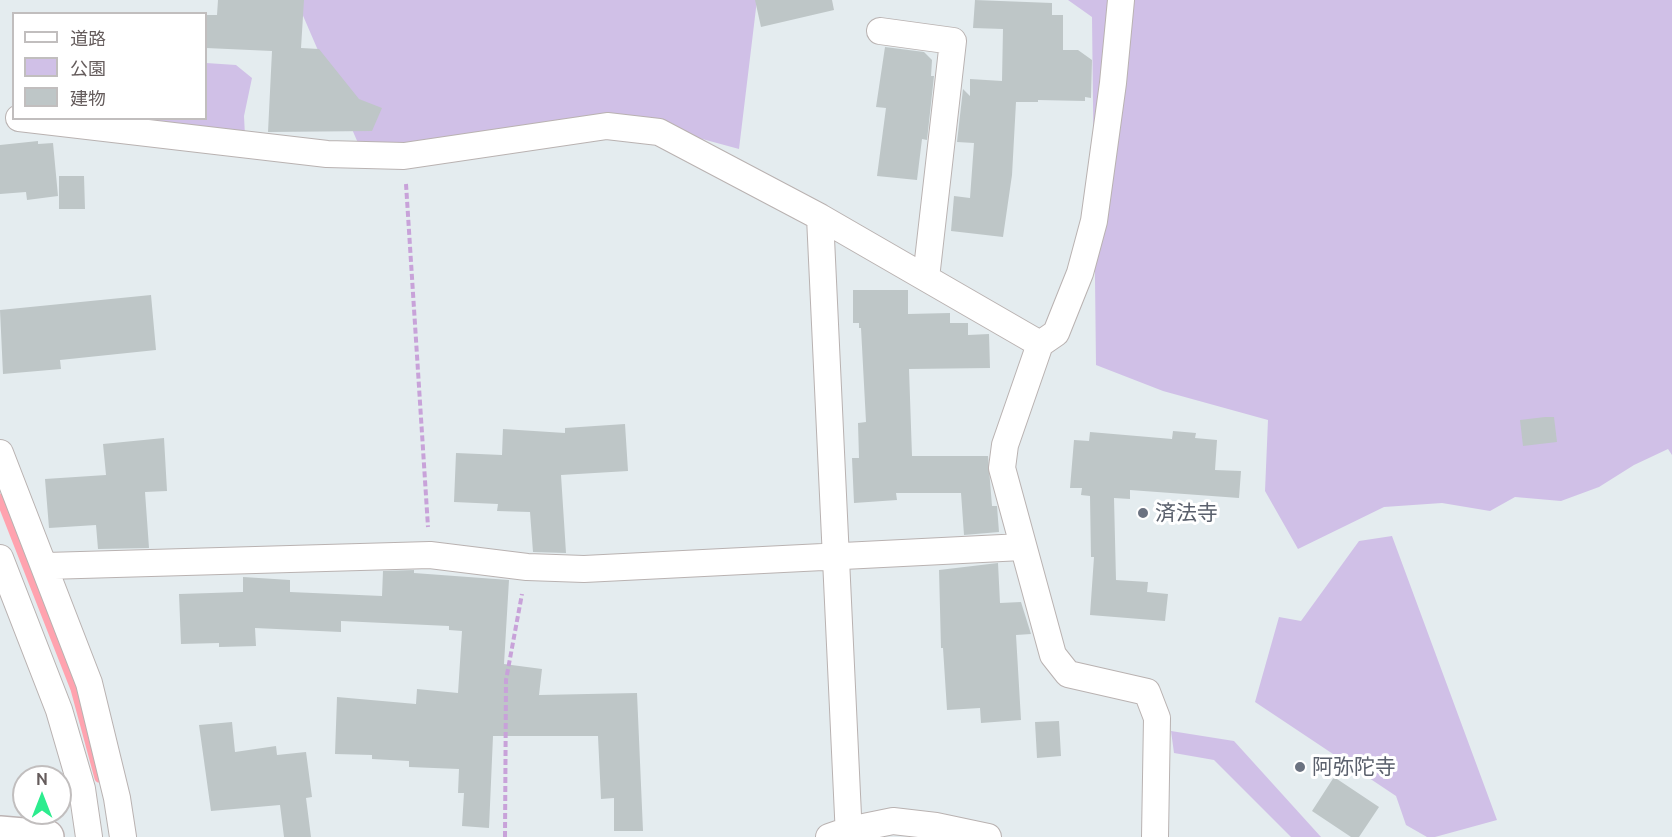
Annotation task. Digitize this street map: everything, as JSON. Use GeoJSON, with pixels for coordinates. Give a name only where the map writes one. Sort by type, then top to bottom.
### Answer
{"type":"FeatureCollection","features":[{"type":"Feature","properties":{"kind":"main road"},"geometry":{"type":"LineString","coordinates":[[0,833],[47,837]]}},
{"type":"Feature","properties":{"kind":"street"},"geometry":{"type":"LineString","coordinates":[[1121,0],[1113,83],[1094,221],[1080,273],[1056,333],[1040,344],[1005,444],[1002,468],[1053,656],[1068,674],[1147,692],[1157,718],[1155,837]]}},
{"type":"Feature","properties":{"kind":"street"},"geometry":{"type":"LineString","coordinates":[[880,31],[953,41],[926,278]]}},
{"type":"Feature","properties":{"kind":"street"},"geometry":{"type":"LineString","coordinates":[[36,120],[327,154],[404,156],[607,126],[659,132],[820,217],[1040,344]]}},
{"type":"Feature","properties":{"kind":"street"},"geometry":{"type":"LineString","coordinates":[[820,217],[834,557],[842,835],[893,821],[936,826],[988,837]]}},
{"type":"Feature","properties":{"kind":"street"},"geometry":{"type":"LineString","coordinates":[[0,453],[46,566],[89,683],[117,798],[123,837]]}},
{"type":"Feature","properties":{"kind":"street"},"geometry":{"type":"LineString","coordinates":[[46,566],[430,555],[527,567],[584,569],[1022,547]]}},
{"type":"Feature","properties":{"kind":"street"},"geometry":{"type":"LineString","coordinates":[[0,558],[59,710],[82,789],[89,837]]}},
{"type":"Feature","properties":{"kind":"path"},"geometry":{"type":"LineString","coordinates":[[404,156],[430,555]]}},
{"type":"Feature","properties":{"kind":"path"},"geometry":{"type":"LineString","coordinates":[[505,837],[506,680],[527,567]]}},
{"type":"Feature","properties":{"kind":"green space"},"geometry":{"type":"Polygon","coordinates":[[[218,0],[757,0],[739,149],[636,121],[361,150],[301,11],[218,0]]]}},
{"type":"Feature","properties":{"kind":"green space"},"geometry":{"type":"Polygon","coordinates":[[[1068,0],[1672,0],[1672,455],[1668,449],[1634,465],[1599,487],[1561,501],[1515,497],[1490,511],[1442,503],[1384,507],[1298,549],[1265,491],[1268,420],[1163,391],[1096,365],[1092,17],[1068,0]]]}},
{"type":"Feature","properties":{"kind":"green space"},"geometry":{"type":"Polygon","coordinates":[[[207,63],[236,65],[252,78],[244,116],[245,136],[147,137],[149,120],[207,120],[207,63]]]}},
{"type":"Feature","properties":{"kind":"green space"},"geometry":{"type":"Polygon","coordinates":[[[1392,536],[1497,820],[1435,837],[1427,837],[1406,825],[1396,796],[1255,702],[1279,617],[1301,621],[1359,541],[1392,536]]]}},
{"type":"Feature","properties":{"kind":"green space"},"geometry":{"type":"Polygon","coordinates":[[[1171,731],[1234,741],[1321,837],[1291,837],[1214,760],[1174,753],[1171,731]]]}},
{"type":"Feature","properties":{"kind":"building"},"geometry":{"type":"Polygon","coordinates":[[[218,0],[304,0],[301,48],[319,49],[359,99],[382,108],[372,131],[268,132],[272,51],[207,48],[207,15],[217,15],[218,0]]]}},
{"type":"Feature","properties":{"kind":"building"},"geometry":{"type":"Polygon","coordinates":[[[755,0],[832,0],[834,10],[761,27],[755,0]]]}},
{"type":"Feature","properties":{"kind":"building"},"geometry":{"type":"Polygon","coordinates":[[[975,0],[1052,3],[1052,15],[1063,15],[1063,50],[1078,50],[1092,60],[1091,98],[1085,97],[1085,101],[1016,102],[1012,175],[1003,237],[951,231],[954,196],[970,198],[974,143],[957,142],[963,89],[970,96],[970,79],[1002,81],[1003,29],[973,28],[975,0]]]}},
{"type":"Feature","properties":{"kind":"building"},"geometry":{"type":"Polygon","coordinates":[[[885,47],[924,52],[932,60],[931,76],[934,76],[927,140],[922,139],[917,180],[877,176],[886,108],[876,107],[885,47]]]}},
{"type":"Feature","properties":{"kind":"building"},"geometry":{"type":"Polygon","coordinates":[[[38,141],[38,144],[53,143],[58,196],[27,200],[26,192],[0,194],[0,145],[38,141]]]}},
{"type":"Feature","properties":{"kind":"building"},"geometry":{"type":"Polygon","coordinates":[[[59,176],[84,176],[85,209],[59,209],[59,176]]]}},
{"type":"Feature","properties":{"kind":"building"},"geometry":{"type":"Polygon","coordinates":[[[853,290],[908,290],[908,314],[950,313],[950,323],[968,323],[968,335],[989,334],[990,368],[909,369],[912,456],[988,456],[992,506],[997,506],[999,532],[964,535],[961,493],[896,493],[897,500],[854,503],[852,458],[859,458],[858,423],[866,422],[861,328],[859,328],[859,323],[853,323],[853,290]]]}},
{"type":"Feature","properties":{"kind":"building"},"geometry":{"type":"Polygon","coordinates":[[[151,295],[156,350],[60,360],[61,369],[3,374],[0,310],[151,295]]]}},
{"type":"Feature","properties":{"kind":"building"},"geometry":{"type":"Polygon","coordinates":[[[1554,417],[1557,442],[1523,446],[1520,420],[1554,417]]]}},
{"type":"Feature","properties":{"kind":"building"},"geometry":{"type":"Polygon","coordinates":[[[625,424],[628,471],[561,475],[566,553],[533,552],[530,512],[497,511],[498,504],[454,502],[456,453],[502,455],[503,429],[565,433],[565,428],[625,424]]]}},
{"type":"Feature","properties":{"kind":"building"},"geometry":{"type":"Polygon","coordinates":[[[1173,431],[1196,433],[1195,438],[1217,440],[1215,470],[1241,471],[1239,498],[1130,490],[1130,499],[1114,498],[1116,580],[1148,582],[1147,592],[1168,594],[1165,621],[1090,615],[1094,557],[1091,557],[1090,496],[1081,495],[1082,488],[1070,488],[1074,440],[1089,441],[1090,432],[1172,439],[1173,431]]]}},
{"type":"Feature","properties":{"kind":"building"},"geometry":{"type":"Polygon","coordinates":[[[164,438],[167,491],[145,492],[149,548],[98,549],[96,525],[49,528],[45,479],[106,475],[103,444],[164,438]]]}},
{"type":"Feature","properties":{"kind":"building"},"geometry":{"type":"Polygon","coordinates":[[[998,563],[1000,603],[1021,602],[1031,634],[1016,635],[1021,720],[981,723],[980,708],[947,710],[943,648],[941,648],[939,570],[998,563]]]}},
{"type":"Feature","properties":{"kind":"building"},"geometry":{"type":"Polygon","coordinates":[[[414,570],[414,573],[509,580],[504,664],[542,669],[539,695],[637,693],[643,831],[614,831],[614,798],[601,799],[598,736],[493,736],[489,828],[462,826],[464,793],[458,793],[459,769],[409,767],[409,761],[372,759],[372,755],[335,754],[337,697],[416,704],[417,689],[458,693],[462,631],[449,630],[449,626],[341,621],[341,632],[255,628],[256,646],[219,647],[219,643],[181,644],[179,594],[243,592],[243,577],[290,580],[290,592],[382,596],[383,571],[414,570]]]}},
{"type":"Feature","properties":{"kind":"building"},"geometry":{"type":"Polygon","coordinates":[[[1059,721],[1061,756],[1037,758],[1035,722],[1059,721]]]}},
{"type":"Feature","properties":{"kind":"building"},"geometry":{"type":"Polygon","coordinates":[[[232,722],[235,752],[276,746],[277,755],[306,752],[312,797],[306,798],[311,837],[284,837],[280,805],[211,811],[199,725],[232,722]]]}},
{"type":"Feature","properties":{"kind":"building"},"geometry":{"type":"Polygon","coordinates":[[[1334,777],[1379,807],[1359,837],[1351,837],[1312,811],[1334,777]]]}},
{"type":"Feature","properties":{"kind":"waterway"},"geometry":{"type":"LineString","coordinates":[[0,498],[75,689],[99,778]]}},
{"type":"Feature","properties":{"kind":"place","name":"済法寺"},"geometry":{"type":"Point","coordinates":[1143,513]}},
{"type":"Feature","properties":{"kind":"place","name":"阿弥陀寺"},"geometry":{"type":"Point","coordinates":[1300,767]}}]}
